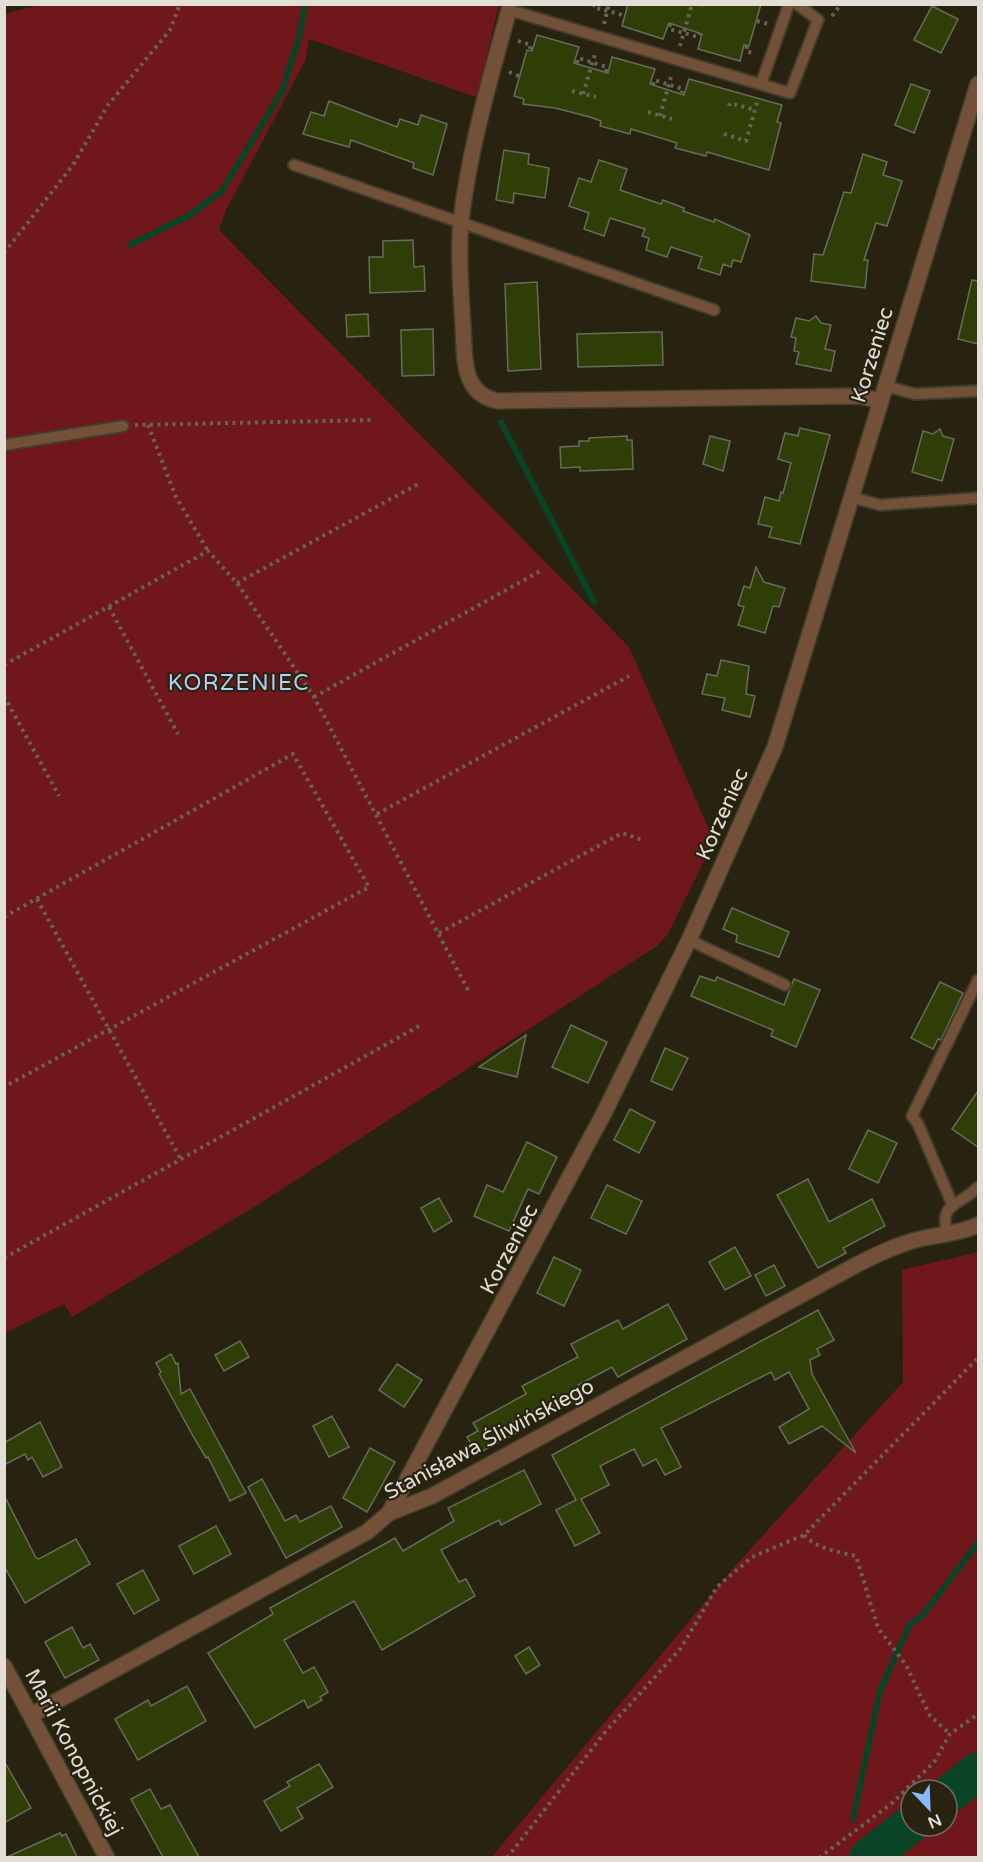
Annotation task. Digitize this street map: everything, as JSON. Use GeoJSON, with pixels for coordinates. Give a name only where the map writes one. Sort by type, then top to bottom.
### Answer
{"type":"FeatureCollection","features":[{"type":"Feature","properties":{"kind":"street"},"geometry":{"type":"LineString","coordinates":[[510,7],[483,110],[461,222],[459,256],[466,367],[471,385],[485,399],[498,401],[860,396],[882,393]]}},
{"type":"Feature","properties":{"kind":"street","name":"Korzeniec"},"geometry":{"type":"LineString","coordinates":[[389,1514],[594,1133],[689,940],[775,747],[978,84]]}},
{"type":"Feature","properties":{"kind":"street","name":"Stanisława Śliwińskiego"},"geometry":{"type":"LineString","coordinates":[[31,1715],[367,1532],[389,1514],[432,1496],[887,1249],[978,1225]]}},
{"type":"Feature","properties":{"kind":"street","name":"Marii Konopnickiej"},"geometry":{"type":"LineString","coordinates":[[4,1666],[108,1857]]}},
{"type":"Feature","properties":{"kind":"lane"},"geometry":{"type":"LineString","coordinates":[[762,85],[789,4]]}},
{"type":"Feature","properties":{"kind":"lane"},"geometry":{"type":"LineString","coordinates":[[510,7],[600,37],[790,93],[818,20],[797,4]]}},
{"type":"Feature","properties":{"kind":"lane"},"geometry":{"type":"LineString","coordinates":[[294,165],[714,310]]}},
{"type":"Feature","properties":{"kind":"lane"},"geometry":{"type":"LineString","coordinates":[[882,393],[978,391]]}},
{"type":"Feature","properties":{"kind":"lane"},"geometry":{"type":"LineString","coordinates":[[4,445],[123,426]]}},
{"type":"Feature","properties":{"kind":"lane"},"geometry":{"type":"LineString","coordinates":[[851,497],[880,505],[978,498]]}},
{"type":"Feature","properties":{"kind":"lane"},"geometry":{"type":"LineString","coordinates":[[689,940],[785,985]]}},
{"type":"Feature","properties":{"kind":"lane"},"geometry":{"type":"LineString","coordinates":[[953,1206],[918,1124],[912,1116],[978,980]]}},
{"type":"Feature","properties":{"kind":"lane"},"geometry":{"type":"LineString","coordinates":[[947,1234],[943,1217],[946,1210],[978,1187]]}},
{"type":"Feature","properties":{"kind":"path"},"geometry":{"type":"LineString","coordinates":[[4,253],[73,165],[108,105],[170,30],[180,4]]}},
{"type":"Feature","properties":{"kind":"path"},"geometry":{"type":"LineString","coordinates":[[594,4],[593,7],[622,15],[623,11]]}},
{"type":"Feature","properties":{"kind":"path"},"geometry":{"type":"LineString","coordinates":[[660,116],[692,4]]}},
{"type":"Feature","properties":{"kind":"path"},"geometry":{"type":"LineString","coordinates":[[670,24],[669,29],[698,37],[700,33]]}},
{"type":"Feature","properties":{"kind":"path"},"geometry":{"type":"LineString","coordinates":[[583,94],[600,37]]}},
{"type":"Feature","properties":{"kind":"path"},"geometry":{"type":"LineString","coordinates":[[514,40],[531,45],[530,49]]}},
{"type":"Feature","properties":{"kind":"path"},"geometry":{"type":"LineString","coordinates":[[577,63],[578,58],[607,67],[606,72]]}},
{"type":"Feature","properties":{"kind":"path"},"geometry":{"type":"LineString","coordinates":[[653,85],[654,80],[683,89],[682,93]]}},
{"type":"Feature","properties":{"kind":"path"},"geometry":{"type":"LineString","coordinates":[[724,134],[746,141],[762,85]]}},
{"type":"Feature","properties":{"kind":"path"},"geometry":{"type":"LineString","coordinates":[[572,91],[596,97]]}},
{"type":"Feature","properties":{"kind":"path"},"geometry":{"type":"LineString","coordinates":[[729,106],[730,103],[755,110]]}},
{"type":"Feature","properties":{"kind":"path"},"geometry":{"type":"LineString","coordinates":[[648,112],[672,119]]}},
{"type":"Feature","properties":{"kind":"path"},"geometry":{"type":"LineString","coordinates":[[123,426],[372,420]]}},
{"type":"Feature","properties":{"kind":"path"},"geometry":{"type":"LineString","coordinates":[[148,425],[176,497],[208,551],[237,583],[314,697],[469,992]]}},
{"type":"Feature","properties":{"kind":"path"},"geometry":{"type":"LineString","coordinates":[[237,583],[420,483]]}},
{"type":"Feature","properties":{"kind":"path"},"geometry":{"type":"LineString","coordinates":[[4,665],[208,551]]}},
{"type":"Feature","properties":{"kind":"path"},"geometry":{"type":"LineString","coordinates":[[314,697],[542,570]]}},
{"type":"Feature","properties":{"kind":"path"},"geometry":{"type":"LineString","coordinates":[[109,607],[178,734]]}},
{"type":"Feature","properties":{"kind":"path"},"geometry":{"type":"LineString","coordinates":[[377,814],[629,676]]}},
{"type":"Feature","properties":{"kind":"path"},"geometry":{"type":"LineString","coordinates":[[4,696],[59,796]]}},
{"type":"Feature","properties":{"kind":"path"},"geometry":{"type":"LineString","coordinates":[[4,917],[293,754],[369,887],[4,1087]]}},
{"type":"Feature","properties":{"kind":"path"},"geometry":{"type":"LineString","coordinates":[[439,933],[622,833],[642,840]]}},
{"type":"Feature","properties":{"kind":"path"},"geometry":{"type":"LineString","coordinates":[[37,899],[180,1158]]}},
{"type":"Feature","properties":{"kind":"path"},"geometry":{"type":"LineString","coordinates":[[4,1258],[421,1024]]}},
{"type":"Feature","properties":{"kind":"path"},"geometry":{"type":"LineString","coordinates":[[507,1857],[606,1731],[681,1648],[717,1587],[752,1557],[804,1535],[978,1358]]}},
{"type":"Feature","properties":{"kind":"path"},"geometry":{"type":"LineString","coordinates":[[804,1535],[809,1541],[825,1548],[856,1556],[878,1628],[906,1665],[930,1716],[950,1734]]}},
{"type":"Feature","properties":{"kind":"path"},"geometry":{"type":"LineString","coordinates":[[819,1857],[891,1804],[934,1762],[950,1734],[978,1714]]}},
{"type":"Feature","properties":{"kind":"shaded area"},"geometry":{"type":"Polygon","coordinates":[[[43,4],[499,5],[481,79],[479,98],[309,39],[306,59],[226,210],[219,230],[629,647],[714,841],[668,934],[657,946],[259,1204],[72,1317],[64,1304],[5,1333],[5,14],[43,4]]]}},
{"type":"Feature","properties":{"kind":"shaded area"},"geometry":{"type":"Polygon","coordinates":[[[978,1252],[978,1857],[491,1858],[736,1565],[903,1382],[902,1270],[978,1252]]]}},
{"type":"Feature","properties":{"kind":"building"},"geometry":{"type":"Polygon","coordinates":[[[628,4],[761,4],[749,46],[744,45],[740,61],[698,49],[702,34],[669,23],[663,39],[622,26],[628,4]]]}},
{"type":"Feature","properties":{"kind":"building"},"geometry":{"type":"Polygon","coordinates":[[[932,6],[958,19],[941,53],[914,40],[932,6]]]}},
{"type":"Feature","properties":{"kind":"building"},"geometry":{"type":"Polygon","coordinates":[[[537,35],[579,47],[574,63],[608,73],[612,57],[655,69],[650,84],[684,95],[689,79],[782,105],[777,122],[781,123],[769,170],[707,152],[706,156],[675,148],[677,143],[631,129],[630,134],[600,126],[601,121],[590,117],[555,108],[523,104],[524,99],[514,96],[527,50],[532,51],[537,35]]]}},
{"type":"Feature","properties":{"kind":"building"},"geometry":{"type":"Polygon","coordinates":[[[911,84],[930,91],[914,133],[895,125],[911,84]]]}},
{"type":"Feature","properties":{"kind":"building"},"geometry":{"type":"Polygon","coordinates":[[[329,101],[397,127],[400,119],[418,125],[421,115],[447,124],[433,175],[413,168],[414,163],[351,140],[349,147],[303,134],[311,112],[324,116],[329,101]]]}},
{"type":"Feature","properties":{"kind":"building"},"geometry":{"type":"Polygon","coordinates":[[[504,150],[529,154],[528,164],[549,168],[545,198],[514,193],[513,203],[496,200],[504,150]]]}},
{"type":"Feature","properties":{"kind":"building"},"geometry":{"type":"Polygon","coordinates":[[[863,154],[887,162],[883,175],[902,181],[887,226],[876,223],[864,260],[868,260],[865,288],[811,281],[814,254],[823,255],[844,192],[851,193],[863,154]]]}},
{"type":"Feature","properties":{"kind":"building"},"geometry":{"type":"Polygon","coordinates":[[[599,160],[627,169],[620,190],[661,204],[663,200],[684,208],[683,211],[714,222],[715,219],[750,235],[741,262],[733,260],[731,267],[723,264],[720,275],[698,268],[702,257],[671,247],[667,257],[646,250],[649,238],[642,236],[645,229],[610,218],[604,236],[584,229],[589,213],[569,206],[579,178],[591,182],[599,160]]]}},
{"type":"Feature","properties":{"kind":"building"},"geometry":{"type":"Polygon","coordinates":[[[413,240],[414,267],[424,266],[425,291],[370,293],[369,257],[383,257],[383,241],[413,240]]]}},
{"type":"Feature","properties":{"kind":"building"},"geometry":{"type":"Polygon","coordinates":[[[972,280],[978,281],[978,344],[958,339],[972,280]]]}},
{"type":"Feature","properties":{"kind":"building"},"geometry":{"type":"Polygon","coordinates":[[[537,282],[541,369],[508,371],[505,284],[537,282]]]}},
{"type":"Feature","properties":{"kind":"building"},"geometry":{"type":"Polygon","coordinates":[[[368,314],[369,336],[347,337],[346,315],[368,314]]]}},
{"type":"Feature","properties":{"kind":"building"},"geometry":{"type":"Polygon","coordinates":[[[816,316],[821,323],[831,325],[825,349],[835,351],[831,371],[796,364],[799,352],[794,351],[796,338],[791,337],[796,318],[809,321],[816,316]]]}},
{"type":"Feature","properties":{"kind":"building"},"geometry":{"type":"Polygon","coordinates":[[[433,329],[434,375],[402,376],[401,330],[433,329]]]}},
{"type":"Feature","properties":{"kind":"building"},"geometry":{"type":"Polygon","coordinates":[[[662,332],[663,365],[578,367],[577,334],[662,332]]]}},
{"type":"Feature","properties":{"kind":"building"},"geometry":{"type":"Polygon","coordinates":[[[800,428],[830,435],[800,544],[769,537],[772,527],[758,524],[765,497],[779,501],[781,492],[783,493],[791,463],[778,459],[785,433],[798,436],[800,428]]]}},
{"type":"Feature","properties":{"kind":"building"},"geometry":{"type":"Polygon","coordinates":[[[940,429],[943,436],[954,439],[942,481],[912,472],[923,431],[933,434],[940,429]]]}},
{"type":"Feature","properties":{"kind":"building"},"geometry":{"type":"Polygon","coordinates":[[[627,436],[627,440],[632,440],[633,469],[580,471],[580,467],[561,468],[560,447],[579,446],[579,441],[589,441],[589,438],[627,436]]]}},
{"type":"Feature","properties":{"kind":"building"},"geometry":{"type":"Polygon","coordinates":[[[710,436],[730,441],[723,471],[703,464],[710,436]]]}},
{"type":"Feature","properties":{"kind":"building"},"geometry":{"type":"Polygon","coordinates":[[[756,567],[764,582],[785,588],[779,607],[773,606],[765,633],[738,625],[744,607],[738,605],[744,586],[750,588],[756,567]]]}},
{"type":"Feature","properties":{"kind":"building"},"geometry":{"type":"Polygon","coordinates":[[[721,660],[749,666],[746,694],[755,696],[750,717],[722,710],[725,698],[702,694],[707,674],[717,676],[721,660]]]}},
{"type":"Feature","properties":{"kind":"building"},"geometry":{"type":"Polygon","coordinates":[[[732,908],[789,932],[779,957],[736,942],[737,935],[723,929],[732,908]]]}},
{"type":"Feature","properties":{"kind":"building"},"geometry":{"type":"Polygon","coordinates":[[[700,976],[715,981],[717,977],[784,1005],[794,979],[820,990],[796,1047],[771,1036],[773,1030],[691,996],[700,976]]]}},
{"type":"Feature","properties":{"kind":"building"},"geometry":{"type":"Polygon","coordinates":[[[940,982],[963,993],[941,1040],[938,1039],[933,1049],[911,1038],[940,982]]]}},
{"type":"Feature","properties":{"kind":"building"},"geometry":{"type":"Polygon","coordinates":[[[571,1025],[607,1042],[588,1083],[552,1067],[571,1025]]]}},
{"type":"Feature","properties":{"kind":"building"},"geometry":{"type":"Polygon","coordinates":[[[526,1035],[517,1077],[479,1067],[526,1035]]]}},
{"type":"Feature","properties":{"kind":"building"},"geometry":{"type":"Polygon","coordinates":[[[665,1048],[688,1058],[672,1090],[651,1081],[665,1048]]]}},
{"type":"Feature","properties":{"kind":"building"},"geometry":{"type":"Polygon","coordinates":[[[978,1091],[978,1147],[952,1129],[978,1091]]]}},
{"type":"Feature","properties":{"kind":"building"},"geometry":{"type":"Polygon","coordinates":[[[630,1109],[655,1122],[639,1153],[614,1140],[630,1109]]]}},
{"type":"Feature","properties":{"kind":"building"},"geometry":{"type":"Polygon","coordinates":[[[868,1130],[897,1143],[878,1183],[849,1169],[868,1130]]]}},
{"type":"Feature","properties":{"kind":"building"},"geometry":{"type":"Polygon","coordinates":[[[527,1142],[557,1157],[539,1194],[528,1189],[509,1231],[474,1216],[487,1185],[503,1192],[527,1142]]]}},
{"type":"Feature","properties":{"kind":"building"},"geometry":{"type":"Polygon","coordinates":[[[808,1179],[829,1222],[872,1199],[885,1226],[843,1248],[846,1253],[818,1268],[777,1195],[808,1179]]]}},
{"type":"Feature","properties":{"kind":"building"},"geometry":{"type":"Polygon","coordinates":[[[607,1185],[642,1201],[626,1234],[591,1218],[607,1185]]]}},
{"type":"Feature","properties":{"kind":"building"},"geometry":{"type":"Polygon","coordinates":[[[439,1198],[452,1221],[434,1232],[421,1208],[439,1198]]]}},
{"type":"Feature","properties":{"kind":"building"},"geometry":{"type":"Polygon","coordinates":[[[735,1247],[751,1276],[725,1290],[709,1262],[735,1247]]]}},
{"type":"Feature","properties":{"kind":"building"},"geometry":{"type":"Polygon","coordinates":[[[554,1257],[581,1270],[564,1306],[537,1293],[554,1257]]]}},
{"type":"Feature","properties":{"kind":"building"},"geometry":{"type":"Polygon","coordinates":[[[774,1265],[785,1286],[766,1296],[755,1275],[774,1265]]]}},
{"type":"Feature","properties":{"kind":"building"},"geometry":{"type":"Polygon","coordinates":[[[668,1304],[687,1339],[618,1377],[612,1367],[578,1385],[584,1396],[556,1411],[551,1402],[510,1423],[516,1433],[477,1454],[467,1437],[478,1431],[473,1423],[526,1394],[522,1386],[578,1357],[571,1344],[618,1320],[623,1329],[668,1304]]]}},
{"type":"Feature","properties":{"kind":"building"},"geometry":{"type":"Polygon","coordinates":[[[818,1310],[834,1340],[817,1349],[820,1355],[810,1360],[812,1374],[856,1453],[822,1426],[789,1444],[779,1427],[809,1409],[789,1372],[775,1380],[771,1372],[661,1428],[681,1467],[665,1475],[656,1459],[643,1466],[634,1449],[600,1466],[609,1485],[581,1499],[600,1533],[575,1546],[556,1510],[576,1500],[552,1455],[818,1310]]]}},
{"type":"Feature","properties":{"kind":"building"},"geometry":{"type":"Polygon","coordinates":[[[240,1341],[249,1357],[224,1371],[215,1355],[240,1341]]]}},
{"type":"Feature","properties":{"kind":"building"},"geometry":{"type":"Polygon","coordinates":[[[171,1354],[176,1364],[178,1363],[181,1394],[190,1389],[246,1493],[230,1501],[208,1457],[206,1458],[193,1436],[159,1374],[161,1372],[156,1363],[171,1354]]]}},
{"type":"Feature","properties":{"kind":"building"},"geometry":{"type":"Polygon","coordinates":[[[397,1364],[422,1380],[404,1407],[379,1390],[397,1364]]]}},
{"type":"Feature","properties":{"kind":"building"},"geometry":{"type":"Polygon","coordinates":[[[332,1416],[349,1447],[329,1457],[313,1426],[332,1416]]]}},
{"type":"Feature","properties":{"kind":"building"},"geometry":{"type":"Polygon","coordinates":[[[40,1422],[62,1467],[43,1477],[32,1457],[28,1460],[25,1454],[4,1465],[4,1443],[40,1422]]]}},
{"type":"Feature","properties":{"kind":"building"},"geometry":{"type":"Polygon","coordinates":[[[370,1448],[395,1462],[367,1512],[343,1498],[370,1448]]]}},
{"type":"Feature","properties":{"kind":"building"},"geometry":{"type":"Polygon","coordinates":[[[524,1470],[541,1504],[501,1525],[499,1520],[441,1550],[459,1582],[466,1579],[475,1596],[382,1650],[354,1601],[284,1640],[303,1673],[314,1667],[328,1692],[320,1697],[322,1700],[308,1708],[304,1700],[255,1728],[208,1653],[273,1614],[270,1608],[395,1538],[403,1551],[454,1521],[448,1508],[524,1470]]]}},
{"type":"Feature","properties":{"kind":"building"},"geometry":{"type":"Polygon","coordinates":[[[262,1479],[285,1521],[296,1515],[300,1522],[331,1506],[342,1527],[286,1558],[248,1487],[262,1479]]]}},
{"type":"Feature","properties":{"kind":"building"},"geometry":{"type":"Polygon","coordinates":[[[4,1495],[36,1558],[39,1559],[76,1539],[90,1564],[25,1603],[4,1566],[4,1495]]]}},
{"type":"Feature","properties":{"kind":"building"},"geometry":{"type":"Polygon","coordinates":[[[216,1526],[231,1554],[194,1574],[179,1546],[216,1526]]]}},
{"type":"Feature","properties":{"kind":"building"},"geometry":{"type":"Polygon","coordinates":[[[143,1570],[159,1600],[134,1614],[117,1584],[143,1570]]]}},
{"type":"Feature","properties":{"kind":"building"},"geometry":{"type":"Polygon","coordinates":[[[72,1627],[83,1648],[90,1644],[99,1660],[65,1678],[45,1642],[72,1627]]]}},
{"type":"Feature","properties":{"kind":"building"},"geometry":{"type":"Polygon","coordinates":[[[529,1647],[540,1665],[526,1674],[515,1656],[529,1647]]]}},
{"type":"Feature","properties":{"kind":"building"},"geometry":{"type":"Polygon","coordinates":[[[187,1686],[206,1721],[138,1760],[115,1719],[148,1700],[151,1706],[187,1686]]]}},
{"type":"Feature","properties":{"kind":"building"},"geometry":{"type":"Polygon","coordinates":[[[4,1761],[31,1808],[4,1823],[4,1761]]]}},
{"type":"Feature","properties":{"kind":"building"},"geometry":{"type":"Polygon","coordinates":[[[319,1764],[333,1787],[297,1808],[303,1818],[281,1831],[264,1801],[290,1786],[287,1782],[319,1764]]]}},
{"type":"Feature","properties":{"kind":"building"},"geometry":{"type":"Polygon","coordinates":[[[150,1789],[161,1809],[170,1805],[199,1857],[163,1857],[131,1799],[150,1789]]]}},
{"type":"Feature","properties":{"kind":"building"},"geometry":{"type":"Polygon","coordinates":[[[60,1833],[62,1836],[66,1834],[77,1857],[7,1857],[60,1833]]]}},
{"type":"Feature","properties":{"kind":"waterway"},"geometry":{"type":"LineString","coordinates":[[130,245],[190,215],[222,191],[282,91],[299,38],[305,4]]}},
{"type":"Feature","properties":{"kind":"waterway"},"geometry":{"type":"LineString","coordinates":[[501,422],[594,602]]}},
{"type":"Feature","properties":{"kind":"waterway"},"geometry":{"type":"LineString","coordinates":[[853,1819],[880,1691],[910,1624],[922,1616],[978,1543]]}},
{"type":"Feature","properties":{"kind":"waterway"},"geometry":{"type":"LineString","coordinates":[[959,1786],[978,1771]]}},
{"type":"Feature","properties":{"kind":"waterway"},"geometry":{"type":"LineString","coordinates":[[868,1858],[899,1833]]}},
{"type":"Feature","properties":{"kind":"district","name":"KORZENIEC"},"geometry":{"type":"Point","coordinates":[239,682]}}]}
